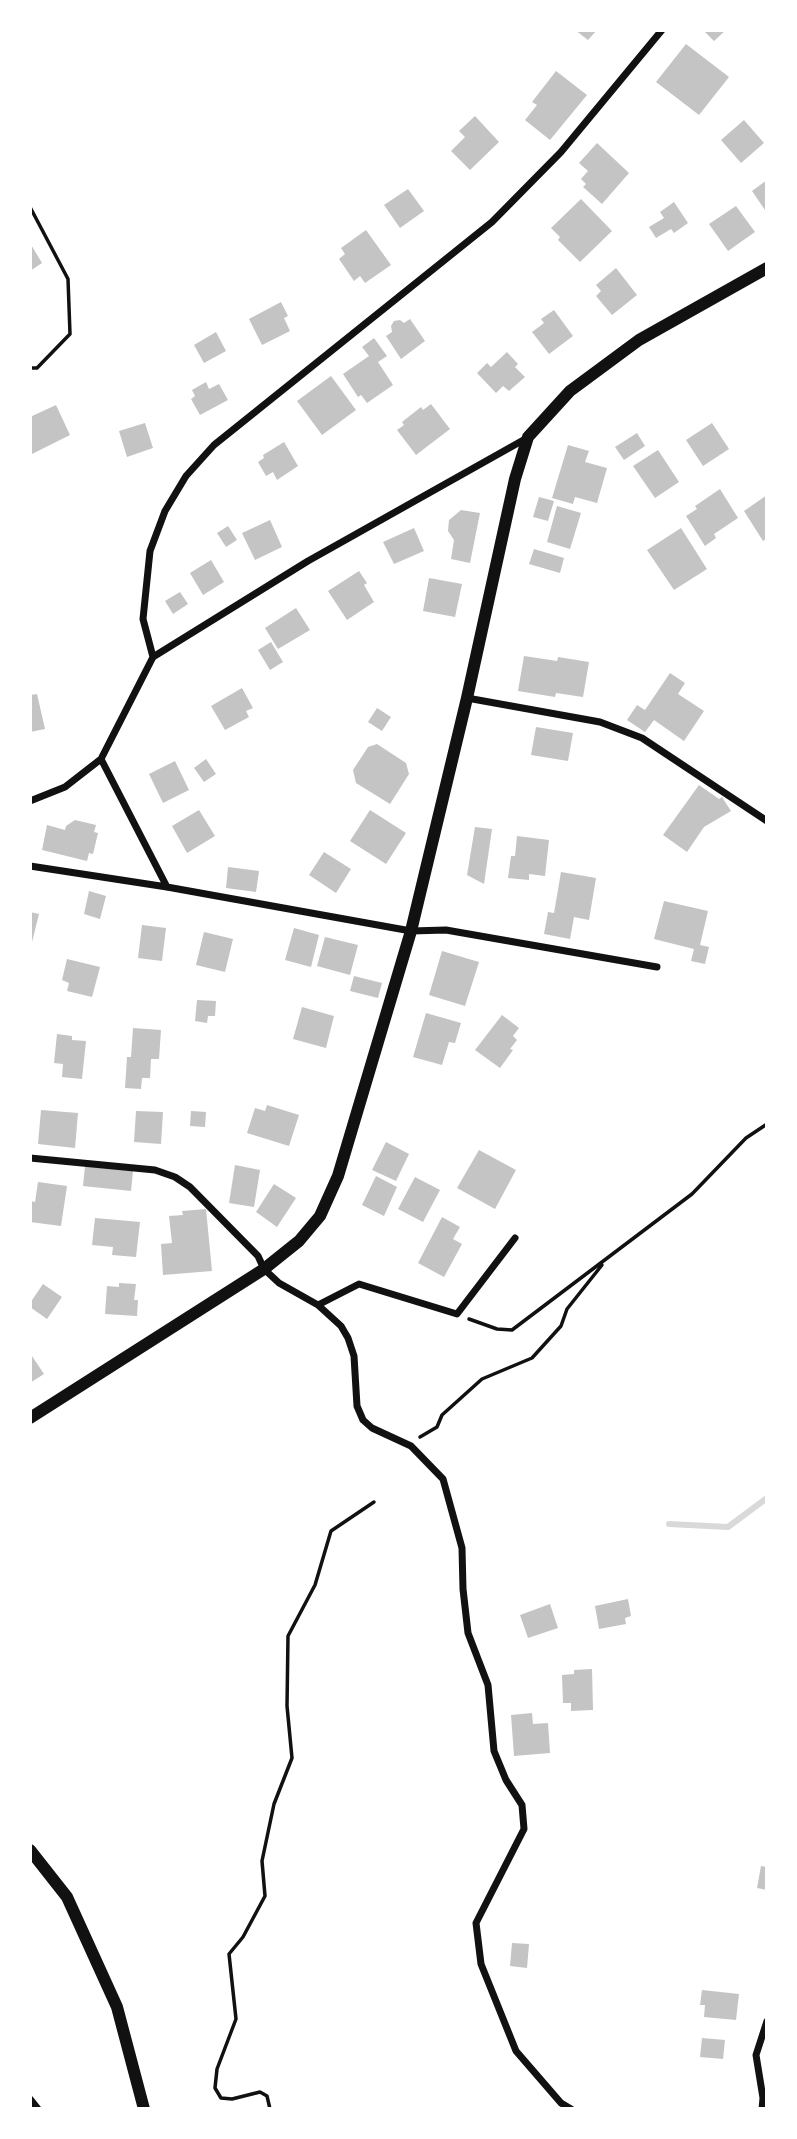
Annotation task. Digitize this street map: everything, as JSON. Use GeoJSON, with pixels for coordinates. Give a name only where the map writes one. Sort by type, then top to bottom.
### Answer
{"type":"FeatureCollection","features":[{"type":"Feature","properties":{"kind":"street"},"geometry":{"type":"LineString","coordinates":[[153,657],[143,619],[150,551],[165,511],[186,476],[214,445],[492,222],[561,152],[662,30]]}},
{"type":"Feature","properties":{"kind":"street"},"geometry":{"type":"LineString","coordinates":[[30,801],[65,787],[101,759],[153,657],[308,561],[528,437],[570,391],[639,340],[767,268]]}},
{"type":"Feature","properties":{"kind":"street"},"geometry":{"type":"LineString","coordinates":[[30,1418],[264,1269],[299,1241],[320,1216],[338,1176],[411,930],[467,698],[515,479],[528,437]]}},
{"type":"Feature","properties":{"kind":"street"},"geometry":{"type":"LineString","coordinates":[[467,698],[600,722],[642,738],[767,821]]}},
{"type":"Feature","properties":{"kind":"street"},"geometry":{"type":"LineString","coordinates":[[101,759],[167,887]]}},
{"type":"Feature","properties":{"kind":"street"},"geometry":{"type":"LineString","coordinates":[[30,866],[411,930],[446,930],[657,967]]}},
{"type":"Feature","properties":{"kind":"street"},"geometry":{"type":"LineString","coordinates":[[30,1158],[155,1170],[175,1177],[190,1187],[258,1256],[264,1269],[279,1283],[318,1305],[341,1326],[354,1356],[357,1406],[363,1420],[372,1428],[411,1446],[443,1479],[462,1548],[468,1633],[488,1685],[494,1751],[506,1780],[522,1805],[524,1829],[477,1923],[481,1964],[516,2051],[561,2103],[571,2109]]}},
{"type":"Feature","properties":{"kind":"street"},"geometry":{"type":"LineString","coordinates":[[318,1305],[359,1284],[457,1314],[515,1238]]}},
{"type":"Feature","properties":{"kind":"street"},"geometry":{"type":"LineString","coordinates":[[30,1850],[67,1897],[117,2007],[144,2109]]}},
{"type":"Feature","properties":{"kind":"street"},"geometry":{"type":"LineString","coordinates":[[762,2109],[763,2098],[756,2055],[767,2021]]}},
{"type":"Feature","properties":{"kind":"street"},"geometry":{"type":"LineString","coordinates":[[30,2099],[38,2109]]}},
{"type":"Feature","properties":{"kind":"path"},"geometry":{"type":"LineString","coordinates":[[30,207],[68,279],[71,334],[37,368],[30,368]]}},
{"type":"Feature","properties":{"kind":"path"},"geometry":{"type":"LineString","coordinates":[[457,1314],[497,1329],[512,1330],[692,1194],[746,1138],[767,1124]]}},
{"type":"Feature","properties":{"kind":"path"},"geometry":{"type":"LineString","coordinates":[[401,1441],[425,1435],[437,1427],[442,1415],[482,1379],[532,1358],[561,1326],[568,1309],[606,1261]]}},
{"type":"Feature","properties":{"kind":"path"},"geometry":{"type":"LineString","coordinates":[[270,2109],[267,2096],[260,2092],[232,2099],[221,2098],[215,2088],[217,2069],[236,2019],[229,1954],[243,1937],[265,1896],[262,1861],[274,1804],[292,1758],[287,1706],[288,1636],[315,1585],[331,1531],[374,1502]]}},
{"type":"Feature","properties":{"kind":"building"},"geometry":{"type":"Polygon","coordinates":[[[575,30],[597,30],[588,40],[575,30]]]}},
{"type":"Feature","properties":{"kind":"building"},"geometry":{"type":"Polygon","coordinates":[[[703,30],[726,30],[714,41],[703,30]]]}},
{"type":"Feature","properties":{"kind":"building"},"geometry":{"type":"Polygon","coordinates":[[[686,44],[729,77],[699,115],[656,82],[686,44]]]}},
{"type":"Feature","properties":{"kind":"building"},"geometry":{"type":"Polygon","coordinates":[[[556,71],[587,95],[550,140],[525,120],[537,105],[532,102],[556,71]]]}},
{"type":"Feature","properties":{"kind":"building"},"geometry":{"type":"Polygon","coordinates":[[[475,116],[499,142],[470,170],[451,151],[465,137],[459,131],[475,116]]]}},
{"type":"Feature","properties":{"kind":"building"},"geometry":{"type":"Polygon","coordinates":[[[744,120],[764,143],[741,163],[721,140],[744,120]]]}},
{"type":"Feature","properties":{"kind":"building"},"geometry":{"type":"Polygon","coordinates":[[[597,143],[629,173],[602,204],[583,187],[586,184],[581,179],[588,171],[579,163],[597,143]]]}},
{"type":"Feature","properties":{"kind":"building"},"geometry":{"type":"Polygon","coordinates":[[[767,180],[767,213],[752,191],[767,180]]]}},
{"type":"Feature","properties":{"kind":"building"},"geometry":{"type":"Polygon","coordinates":[[[408,189],[424,211],[400,228],[384,205],[408,189]]]}},
{"type":"Feature","properties":{"kind":"building"},"geometry":{"type":"Polygon","coordinates":[[[581,199],[612,231],[580,262],[558,240],[560,237],[551,228],[581,199]]]}},
{"type":"Feature","properties":{"kind":"building"},"geometry":{"type":"Polygon","coordinates":[[[674,202],[688,223],[674,233],[671,229],[656,238],[649,227],[664,218],[660,212],[674,202]]]}},
{"type":"Feature","properties":{"kind":"building"},"geometry":{"type":"Polygon","coordinates":[[[736,206],[755,232],[728,251],[709,224],[736,206]]]}},
{"type":"Feature","properties":{"kind":"building"},"geometry":{"type":"Polygon","coordinates":[[[366,230],[391,265],[365,283],[360,276],[354,281],[339,259],[345,254],[341,248],[366,230]]]}},
{"type":"Feature","properties":{"kind":"building"},"geometry":{"type":"Polygon","coordinates":[[[30,243],[42,263],[30,271],[30,243]]]}},
{"type":"Feature","properties":{"kind":"building"},"geometry":{"type":"Polygon","coordinates":[[[616,268],[637,295],[612,315],[596,296],[601,291],[596,285],[616,268]]]}},
{"type":"Feature","properties":{"kind":"building"},"geometry":{"type":"Polygon","coordinates":[[[281,302],[288,316],[284,318],[290,331],[262,345],[249,319],[281,302]]]}},
{"type":"Feature","properties":{"kind":"building"},"geometry":{"type":"Polygon","coordinates":[[[554,310],[573,336],[549,354],[532,332],[544,323],[541,319],[554,310]]]}},
{"type":"Feature","properties":{"kind":"building"},"geometry":{"type":"Polygon","coordinates":[[[410,319],[425,341],[401,359],[386,336],[392,332],[394,321],[400,320],[404,323],[410,319]]]}},
{"type":"Feature","properties":{"kind":"building"},"geometry":{"type":"Polygon","coordinates":[[[216,332],[226,351],[204,363],[194,345],[216,332]]]}},
{"type":"Feature","properties":{"kind":"building"},"geometry":{"type":"Polygon","coordinates":[[[374,338],[387,356],[378,362],[393,385],[367,403],[361,395],[358,397],[343,374],[369,356],[362,347],[374,338]]]}},
{"type":"Feature","properties":{"kind":"building"},"geometry":{"type":"Polygon","coordinates":[[[507,352],[518,364],[515,367],[525,377],[509,391],[503,386],[496,393],[477,373],[487,363],[491,367],[507,352]]]}},
{"type":"Feature","properties":{"kind":"building"},"geometry":{"type":"Polygon","coordinates":[[[331,376],[356,410],[322,435],[297,401],[331,376]]]}},
{"type":"Feature","properties":{"kind":"building"},"geometry":{"type":"Polygon","coordinates":[[[206,382],[209,389],[219,384],[228,400],[200,415],[191,399],[195,396],[192,390],[206,382]]]}},
{"type":"Feature","properties":{"kind":"building"},"geometry":{"type":"Polygon","coordinates":[[[431,404],[450,429],[416,455],[397,430],[404,425],[402,422],[421,407],[423,410],[431,404]]]}},
{"type":"Feature","properties":{"kind":"building"},"geometry":{"type":"Polygon","coordinates":[[[56,405],[70,435],[30,455],[30,417],[56,405]]]}},
{"type":"Feature","properties":{"kind":"building"},"geometry":{"type":"Polygon","coordinates":[[[145,423],[153,448],[127,457],[119,431],[145,423]]]}},
{"type":"Feature","properties":{"kind":"building"},"geometry":{"type":"Polygon","coordinates":[[[712,423],[729,449],[703,466],[686,440],[712,423]]]}},
{"type":"Feature","properties":{"kind":"building"},"geometry":{"type":"Polygon","coordinates":[[[637,433],[645,446],[624,460],[615,447],[637,433]]]}},
{"type":"Feature","properties":{"kind":"building"},"geometry":{"type":"Polygon","coordinates":[[[284,442],[298,466],[277,480],[273,472],[266,476],[258,462],[264,458],[263,455],[284,442]]]}},
{"type":"Feature","properties":{"kind":"building"},"geometry":{"type":"Polygon","coordinates":[[[568,445],[589,451],[585,462],[607,468],[597,503],[575,497],[573,504],[552,498],[568,445]]]}},
{"type":"Feature","properties":{"kind":"building"},"geometry":{"type":"Polygon","coordinates":[[[658,450],[679,482],[655,498],[633,466],[658,450]]]}},
{"type":"Feature","properties":{"kind":"building"},"geometry":{"type":"Polygon","coordinates":[[[720,489],[738,518],[714,534],[716,538],[705,546],[686,516],[697,509],[695,506],[720,489]]]}},
{"type":"Feature","properties":{"kind":"building"},"geometry":{"type":"Polygon","coordinates":[[[767,495],[767,538],[763,541],[744,511],[767,495]]]}},
{"type":"Feature","properties":{"kind":"building"},"geometry":{"type":"Polygon","coordinates":[[[539,497],[554,501],[548,521],[533,517],[539,497]]]}},
{"type":"Feature","properties":{"kind":"building"},"geometry":{"type":"Polygon","coordinates":[[[557,506],[581,513],[570,549],[547,542],[557,506]]]}},
{"type":"Feature","properties":{"kind":"building"},"geometry":{"type":"Polygon","coordinates":[[[461,510],[480,513],[470,563],[451,559],[454,540],[448,531],[449,520],[461,510]]]}},
{"type":"Feature","properties":{"kind":"building"},"geometry":{"type":"Polygon","coordinates":[[[270,520],[282,547],[255,560],[242,533],[270,520]]]}},
{"type":"Feature","properties":{"kind":"building"},"geometry":{"type":"Polygon","coordinates":[[[228,526],[237,540],[226,547],[217,533],[228,526]]]}},
{"type":"Feature","properties":{"kind":"building"},"geometry":{"type":"Polygon","coordinates":[[[414,528],[424,551],[394,564],[383,542],[414,528]]]}},
{"type":"Feature","properties":{"kind":"building"},"geometry":{"type":"Polygon","coordinates":[[[681,528],[707,569],[674,590],[647,550],[681,528]]]}},
{"type":"Feature","properties":{"kind":"building"},"geometry":{"type":"Polygon","coordinates":[[[534,549],[564,558],[560,573],[529,564],[534,549]]]}},
{"type":"Feature","properties":{"kind":"building"},"geometry":{"type":"Polygon","coordinates":[[[211,560],[224,582],[203,595],[190,573],[211,560]]]}},
{"type":"Feature","properties":{"kind":"building"},"geometry":{"type":"Polygon","coordinates":[[[359,571],[374,602],[347,620],[328,591],[359,571]]]}},
{"type":"Feature","properties":{"kind":"building"},"geometry":{"type":"Polygon","coordinates":[[[429,578],[462,584],[455,617],[423,611],[429,578]]]}},
{"type":"Feature","properties":{"kind":"building"},"geometry":{"type":"Polygon","coordinates":[[[180,592],[188,604],[173,614],[165,601],[180,592]]]}},
{"type":"Feature","properties":{"kind":"building"},"geometry":{"type":"Polygon","coordinates":[[[296,608],[310,630],[278,649],[265,628],[296,608]]]}},
{"type":"Feature","properties":{"kind":"building"},"geometry":{"type":"Polygon","coordinates":[[[271,642],[283,662],[270,670],[258,650],[271,642]]]}},
{"type":"Feature","properties":{"kind":"building"},"geometry":{"type":"Polygon","coordinates":[[[524,656],[557,661],[558,657],[589,662],[583,697],[556,693],[555,697],[518,691],[524,656]]]}},
{"type":"Feature","properties":{"kind":"building"},"geometry":{"type":"Polygon","coordinates":[[[670,673],[685,683],[678,694],[704,711],[684,741],[654,720],[645,732],[627,720],[637,705],[645,710],[670,673]]]}},
{"type":"Feature","properties":{"kind":"building"},"geometry":{"type":"Polygon","coordinates":[[[242,688],[253,708],[246,711],[249,717],[225,730],[211,706],[242,688]]]}},
{"type":"Feature","properties":{"kind":"building"},"geometry":{"type":"Polygon","coordinates":[[[37,694],[45,729],[30,732],[30,695],[37,694]]]}},
{"type":"Feature","properties":{"kind":"building"},"geometry":{"type":"Polygon","coordinates":[[[377,708],[391,717],[382,731],[368,722],[377,708]]]}},
{"type":"Feature","properties":{"kind":"building"},"geometry":{"type":"Polygon","coordinates":[[[536,727],[573,733],[568,761],[531,755],[536,727]]]}},
{"type":"Feature","properties":{"kind":"building"},"geometry":{"type":"Polygon","coordinates":[[[377,744],[406,763],[409,774],[390,804],[356,783],[353,770],[368,747],[377,744]]]}},
{"type":"Feature","properties":{"kind":"building"},"geometry":{"type":"Polygon","coordinates":[[[206,759],[216,774],[204,782],[194,768],[206,759]]]}},
{"type":"Feature","properties":{"kind":"building"},"geometry":{"type":"Polygon","coordinates":[[[175,761],[189,790],[163,803],[149,774],[175,761]]]}},
{"type":"Feature","properties":{"kind":"building"},"geometry":{"type":"Polygon","coordinates":[[[699,785],[719,799],[722,797],[731,811],[704,827],[687,852],[663,835],[699,785]]]}},
{"type":"Feature","properties":{"kind":"building"},"geometry":{"type":"Polygon","coordinates":[[[199,810],[215,836],[187,853],[172,826],[199,810]]]}},
{"type":"Feature","properties":{"kind":"building"},"geometry":{"type":"Polygon","coordinates":[[[370,810],[406,833],[386,864],[350,841],[370,810]]]}},
{"type":"Feature","properties":{"kind":"building"},"geometry":{"type":"Polygon","coordinates":[[[75,820],[96,825],[94,832],[98,833],[93,854],[89,853],[87,861],[42,850],[47,825],[65,830],[66,826],[75,820]]]}},
{"type":"Feature","properties":{"kind":"building"},"geometry":{"type":"Polygon","coordinates":[[[475,827],[492,829],[484,884],[467,875],[475,827]]]}},
{"type":"Feature","properties":{"kind":"building"},"geometry":{"type":"Polygon","coordinates":[[[517,836],[549,840],[545,876],[529,874],[529,880],[508,878],[511,856],[515,856],[517,836]]]}},
{"type":"Feature","properties":{"kind":"building"},"geometry":{"type":"Polygon","coordinates":[[[324,852],[351,869],[336,893],[309,875],[324,852]]]}},
{"type":"Feature","properties":{"kind":"building"},"geometry":{"type":"Polygon","coordinates":[[[228,867],[259,871],[256,892],[226,888],[228,867]]]}},
{"type":"Feature","properties":{"kind":"building"},"geometry":{"type":"Polygon","coordinates":[[[561,872],[596,878],[589,920],[574,917],[570,939],[544,934],[548,912],[554,913],[561,872]]]}},
{"type":"Feature","properties":{"kind":"building"},"geometry":{"type":"Polygon","coordinates":[[[89,891],[106,896],[100,919],[84,914],[89,891]]]}},
{"type":"Feature","properties":{"kind":"building"},"geometry":{"type":"Polygon","coordinates":[[[664,901],[708,911],[700,945],[709,947],[705,964],[691,961],[694,949],[654,939],[664,901]]]}},
{"type":"Feature","properties":{"kind":"building"},"geometry":{"type":"Polygon","coordinates":[[[30,912],[39,914],[31,946],[30,946],[30,912]]]}},
{"type":"Feature","properties":{"kind":"building"},"geometry":{"type":"Polygon","coordinates":[[[142,925],[166,928],[162,961],[138,958],[142,925]]]}},
{"type":"Feature","properties":{"kind":"building"},"geometry":{"type":"Polygon","coordinates":[[[294,928],[319,935],[311,967],[285,960],[294,928]]]}},
{"type":"Feature","properties":{"kind":"building"},"geometry":{"type":"Polygon","coordinates":[[[204,932],[233,939],[225,972],[196,965],[204,932]]]}},
{"type":"Feature","properties":{"kind":"building"},"geometry":{"type":"Polygon","coordinates":[[[325,937],[358,945],[350,975],[317,966],[325,937]]]}},
{"type":"Feature","properties":{"kind":"building"},"geometry":{"type":"Polygon","coordinates":[[[442,951],[479,962],[465,1006],[429,995],[442,951]]]}},
{"type":"Feature","properties":{"kind":"building"},"geometry":{"type":"Polygon","coordinates":[[[67,959],[100,967],[92,997],[67,991],[69,983],[62,980],[67,959]]]}},
{"type":"Feature","properties":{"kind":"building"},"geometry":{"type":"Polygon","coordinates":[[[354,976],[382,983],[378,998],[350,991],[354,976]]]}},
{"type":"Feature","properties":{"kind":"building"},"geometry":{"type":"Polygon","coordinates":[[[197,1000],[216,1001],[215,1016],[208,1016],[207,1023],[195,1021],[197,1000]]]}},
{"type":"Feature","properties":{"kind":"building"},"geometry":{"type":"Polygon","coordinates":[[[302,1007],[334,1016],[326,1048],[293,1039],[302,1007]]]}},
{"type":"Feature","properties":{"kind":"building"},"geometry":{"type":"Polygon","coordinates":[[[426,1013],[461,1023],[455,1043],[449,1042],[442,1065],[413,1057],[426,1013]]]}},
{"type":"Feature","properties":{"kind":"building"},"geometry":{"type":"Polygon","coordinates":[[[502,1015],[519,1028],[513,1036],[517,1040],[510,1049],[513,1050],[500,1068],[475,1050],[502,1015]]]}},
{"type":"Feature","properties":{"kind":"building"},"geometry":{"type":"Polygon","coordinates":[[[133,1028],[161,1030],[159,1059],[151,1059],[150,1078],[142,1078],[141,1089],[125,1088],[127,1057],[131,1057],[133,1028]]]}},
{"type":"Feature","properties":{"kind":"building"},"geometry":{"type":"Polygon","coordinates":[[[57,1034],[72,1036],[72,1040],[86,1041],[82,1079],[62,1077],[63,1064],[54,1063],[57,1034]]]}},
{"type":"Feature","properties":{"kind":"building"},"geometry":{"type":"Polygon","coordinates":[[[267,1105],[299,1115],[289,1146],[247,1133],[255,1108],[265,1111],[267,1105]]]}},
{"type":"Feature","properties":{"kind":"building"},"geometry":{"type":"Polygon","coordinates":[[[41,1110],[78,1113],[75,1148],[38,1144],[41,1110]]]}},
{"type":"Feature","properties":{"kind":"building"},"geometry":{"type":"Polygon","coordinates":[[[136,1111],[163,1112],[161,1144],[134,1142],[136,1111]]]}},
{"type":"Feature","properties":{"kind":"building"},"geometry":{"type":"Polygon","coordinates":[[[191,1111],[206,1112],[205,1127],[190,1126],[191,1111]]]}},
{"type":"Feature","properties":{"kind":"building"},"geometry":{"type":"Polygon","coordinates":[[[386,1142],[409,1154],[396,1181],[372,1170],[386,1142]]]}},
{"type":"Feature","properties":{"kind":"building"},"geometry":{"type":"Polygon","coordinates":[[[479,1150],[516,1170],[495,1209],[457,1188],[479,1150]]]}},
{"type":"Feature","properties":{"kind":"building"},"geometry":{"type":"Polygon","coordinates":[[[235,1165],[260,1170],[254,1207],[229,1203],[235,1165]]]}},
{"type":"Feature","properties":{"kind":"building"},"geometry":{"type":"Polygon","coordinates":[[[85,1166],[133,1171],[131,1191],[83,1186],[85,1166]]]}},
{"type":"Feature","properties":{"kind":"building"},"geometry":{"type":"Polygon","coordinates":[[[376,1176],[397,1187],[384,1216],[362,1205],[376,1176]]]}},
{"type":"Feature","properties":{"kind":"building"},"geometry":{"type":"Polygon","coordinates":[[[415,1177],[440,1190],[423,1222],[398,1209],[415,1177]]]}},
{"type":"Feature","properties":{"kind":"building"},"geometry":{"type":"Polygon","coordinates":[[[38,1182],[67,1186],[61,1226],[30,1222],[30,1201],[35,1202],[38,1182]]]}},
{"type":"Feature","properties":{"kind":"building"},"geometry":{"type":"Polygon","coordinates":[[[274,1184],[296,1198],[277,1227],[256,1212],[274,1184]]]}},
{"type":"Feature","properties":{"kind":"building"},"geometry":{"type":"Polygon","coordinates":[[[206,1209],[212,1271],[163,1275],[161,1244],[172,1243],[169,1216],[183,1215],[182,1211],[206,1209]]]}},
{"type":"Feature","properties":{"kind":"building"},"geometry":{"type":"Polygon","coordinates":[[[442,1217],[460,1227],[453,1239],[462,1244],[444,1277],[418,1263],[442,1217]]]}},
{"type":"Feature","properties":{"kind":"building"},"geometry":{"type":"Polygon","coordinates":[[[95,1218],[140,1222],[136,1257],[112,1255],[113,1247],[92,1245],[95,1218]]]}},
{"type":"Feature","properties":{"kind":"building"},"geometry":{"type":"Polygon","coordinates":[[[119,1283],[136,1284],[134,1300],[138,1300],[137,1316],[105,1314],[107,1286],[119,1287],[119,1283]]]}},
{"type":"Feature","properties":{"kind":"building"},"geometry":{"type":"Polygon","coordinates":[[[43,1284],[62,1297],[47,1319],[30,1307],[43,1284]]]}},
{"type":"Feature","properties":{"kind":"building"},"geometry":{"type":"Polygon","coordinates":[[[30,1353],[44,1374],[30,1383],[30,1353]]]}},
{"type":"Feature","properties":{"kind":"building"},"geometry":{"type":"Polygon","coordinates":[[[628,1599],[631,1616],[625,1618],[626,1624],[599,1629],[595,1606],[628,1599]]]}},
{"type":"Feature","properties":{"kind":"building"},"geometry":{"type":"Polygon","coordinates":[[[550,1604],[558,1628],[528,1638],[520,1615],[550,1604]]]}},
{"type":"Feature","properties":{"kind":"building"},"geometry":{"type":"Polygon","coordinates":[[[592,1669],[593,1710],[571,1711],[571,1703],[563,1703],[562,1675],[574,1674],[574,1670],[592,1669]]]}},
{"type":"Feature","properties":{"kind":"building"},"geometry":{"type":"Polygon","coordinates":[[[532,1713],[533,1724],[548,1723],[550,1753],[514,1756],[511,1715],[532,1713]]]}},
{"type":"Feature","properties":{"kind":"building"},"geometry":{"type":"Polygon","coordinates":[[[761,1866],[767,1867],[767,1890],[757,1888],[761,1866]]]}},
{"type":"Feature","properties":{"kind":"building"},"geometry":{"type":"Polygon","coordinates":[[[512,1943],[529,1944],[527,1968],[510,1966],[512,1943]]]}},
{"type":"Feature","properties":{"kind":"building"},"geometry":{"type":"Polygon","coordinates":[[[702,1990],[739,1994],[736,2020],[704,2017],[705,2005],[700,2005],[702,1990]]]}},
{"type":"Feature","properties":{"kind":"building"},"geometry":{"type":"Polygon","coordinates":[[[702,2038],[725,2040],[723,2059],[700,2057],[702,2038]]]}},
{"type":"Feature","properties":{"kind":"waterway"},"geometry":{"type":"LineString","coordinates":[[669,1524],[728,1527],[767,1498]]}}]}
